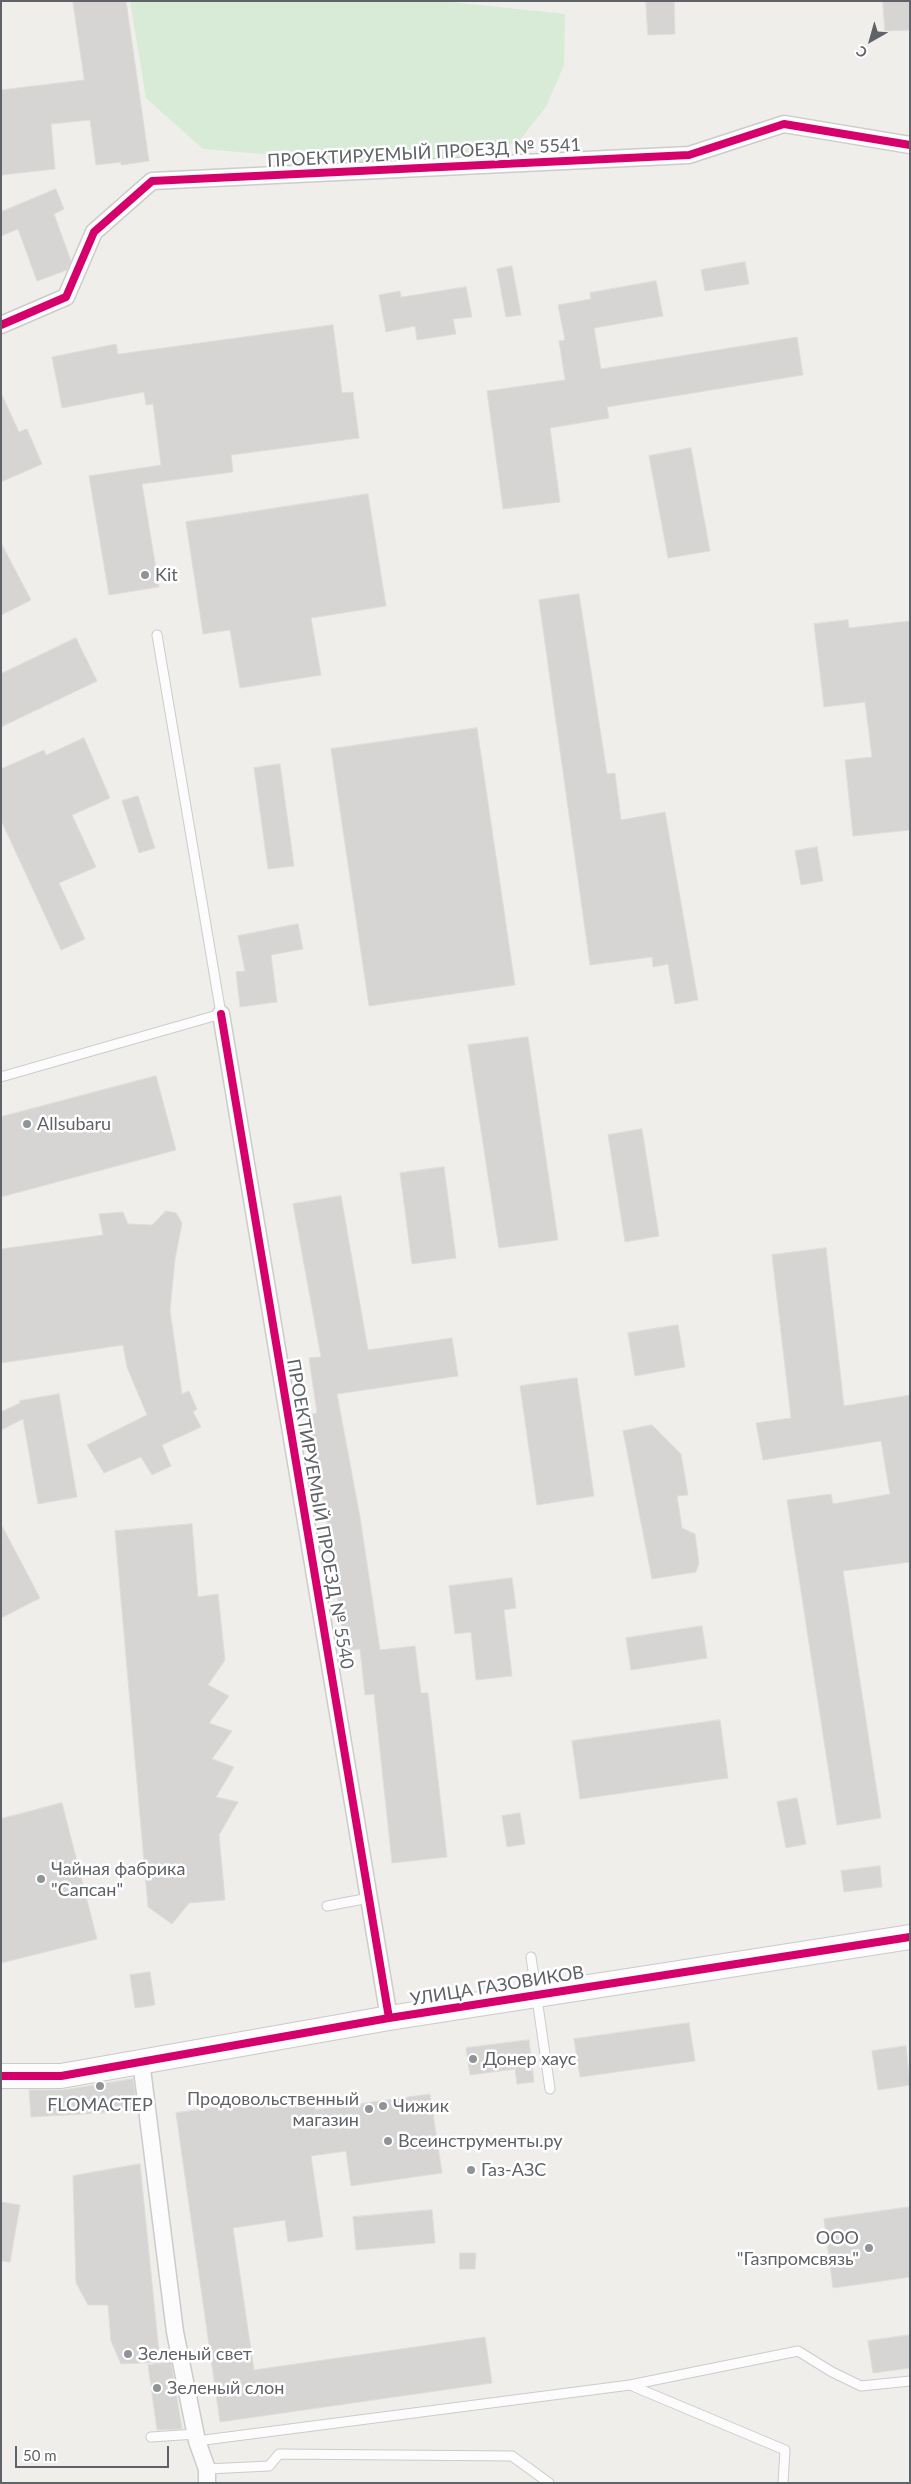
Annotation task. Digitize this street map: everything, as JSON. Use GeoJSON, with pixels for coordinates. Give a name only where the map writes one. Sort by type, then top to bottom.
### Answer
{"type":"FeatureCollection","features":[{"type":"Feature","properties":{"kind":"street","name":"ПРОЕКТИРУЕМЫЙ ПРОЕЗД № 5541"},"geometry":{"type":"LineString","coordinates":[[1,325],[66,297],[94,232],[152,181],[689,155],[784,124],[910,145]]}},
{"type":"Feature","properties":{"kind":"street","name":"ПРОЕКТИРУЕМЫЙ ПРОЕЗД № 5540"},"geometry":{"type":"LineString","coordinates":[[220,1014],[389,2018]]}},
{"type":"Feature","properties":{"kind":"street","name":"УЛИЦА ГАЗОВИКОВ"},"geometry":{"type":"LineString","coordinates":[[1,2076],[61,2076],[389,2018],[910,1937]]}},
{"type":"Feature","properties":{"kind":"street"},"geometry":{"type":"LineString","coordinates":[[142,2061],[175,2332],[207,2476]]}},
{"type":"Feature","properties":{"kind":"lane"},"geometry":{"type":"LineString","coordinates":[[1,1076],[220,1014],[157,636]]}},
{"type":"Feature","properties":{"kind":"lane"},"geometry":{"type":"LineString","coordinates":[[328,1906],[369,1898]]}},
{"type":"Feature","properties":{"kind":"lane"},"geometry":{"type":"LineString","coordinates":[[531,1957],[550,2089]]}},
{"type":"Feature","properties":{"kind":"lane"},"geometry":{"type":"LineString","coordinates":[[151,2437],[197,2437],[630,2385],[798,2351],[832,2372],[861,2386],[910,2381]]}},
{"type":"Feature","properties":{"kind":"lane"},"geometry":{"type":"LineString","coordinates":[[630,2385],[784,2450],[783,2483]]}},
{"type":"Feature","properties":{"kind":"lane"},"geometry":{"type":"LineString","coordinates":[[207,2476],[269,2466],[279,2454],[512,2456],[550,2483]]}},
{"type":"Feature","properties":{"kind":"green space"},"geometry":{"type":"Polygon","coordinates":[[[130,1],[441,1],[565,14],[564,65],[546,107],[519,141],[440,169],[203,149],[146,98],[130,1]]]}},
{"type":"Feature","properties":{"kind":"building"},"geometry":{"type":"Polygon","coordinates":[[[73,1],[126,1],[149,161],[121,165],[121,162],[96,165],[90,120],[51,124],[55,169],[1,175],[1,90],[84,80],[73,1]]]}},
{"type":"Feature","properties":{"kind":"building"},"geometry":{"type":"Polygon","coordinates":[[[646,1],[674,1],[675,34],[648,35],[646,1]]]}},
{"type":"Feature","properties":{"kind":"building"},"geometry":{"type":"Polygon","coordinates":[[[883,1],[910,1],[910,30],[885,31],[883,1]]]}},
{"type":"Feature","properties":{"kind":"building"},"geometry":{"type":"Polygon","coordinates":[[[56,189],[64,209],[54,214],[71,261],[67,270],[37,281],[18,229],[1,236],[1,212],[56,189]]]}},
{"type":"Feature","properties":{"kind":"building"},"geometry":{"type":"Polygon","coordinates":[[[745,262],[749,284],[705,291],[701,270],[745,262]]]}},
{"type":"Feature","properties":{"kind":"building"},"geometry":{"type":"Polygon","coordinates":[[[512,266],[521,315],[506,317],[497,269],[512,266]]]}},
{"type":"Feature","properties":{"kind":"building"},"geometry":{"type":"Polygon","coordinates":[[[656,281],[663,316],[594,328],[601,369],[797,337],[803,375],[607,407],[609,418],[550,428],[560,502],[503,509],[487,391],[565,380],[559,341],[565,340],[558,305],[591,299],[590,293],[656,281]]]}},
{"type":"Feature","properties":{"kind":"building"},"geometry":{"type":"Polygon","coordinates":[[[466,287],[472,317],[453,319],[456,334],[417,340],[415,326],[386,332],[379,295],[400,291],[401,297],[466,287]]]}},
{"type":"Feature","properties":{"kind":"building"},"geometry":{"type":"Polygon","coordinates":[[[333,325],[342,393],[353,392],[359,438],[231,455],[233,472],[142,484],[159,587],[109,595],[89,476],[161,465],[153,404],[146,405],[144,392],[62,408],[52,357],[116,344],[118,354],[333,325]]]}},
{"type":"Feature","properties":{"kind":"building"},"geometry":{"type":"Polygon","coordinates":[[[1,393],[19,432],[27,429],[42,464],[1,482],[1,393]]]}},
{"type":"Feature","properties":{"kind":"building"},"geometry":{"type":"Polygon","coordinates":[[[691,448],[710,551],[668,558],[649,456],[691,448]]]}},
{"type":"Feature","properties":{"kind":"building"},"geometry":{"type":"Polygon","coordinates":[[[368,494],[386,606],[311,618],[321,675],[240,688],[230,630],[203,634],[186,522],[368,494]]]}},
{"type":"Feature","properties":{"kind":"building"},"geometry":{"type":"Polygon","coordinates":[[[1,543],[31,600],[1,615],[1,543]]]}},
{"type":"Feature","properties":{"kind":"building"},"geometry":{"type":"Polygon","coordinates":[[[579,594],[607,774],[615,773],[621,820],[665,812],[698,1000],[675,1004],[668,964],[653,967],[652,957],[590,965],[539,600],[579,594]]]}},
{"type":"Feature","properties":{"kind":"building"},"geometry":{"type":"Polygon","coordinates":[[[848,620],[849,628],[910,621],[910,830],[853,836],[845,760],[872,757],[865,702],[824,707],[814,624],[848,620]]]}},
{"type":"Feature","properties":{"kind":"building"},"geometry":{"type":"Polygon","coordinates":[[[76,638],[97,681],[1,727],[1,674],[76,638]]]}},
{"type":"Feature","properties":{"kind":"building"},"geometry":{"type":"Polygon","coordinates":[[[477,728],[515,985],[369,1006],[331,749],[477,728]]]}},
{"type":"Feature","properties":{"kind":"building"},"geometry":{"type":"Polygon","coordinates":[[[84,738],[110,798],[72,815],[96,867],[59,883],[85,939],[61,950],[1,820],[1,769],[44,750],[46,755],[84,738]]]}},
{"type":"Feature","properties":{"kind":"building"},"geometry":{"type":"Polygon","coordinates":[[[280,764],[294,866],[268,869],[254,768],[280,764]]]}},
{"type":"Feature","properties":{"kind":"building"},"geometry":{"type":"Polygon","coordinates":[[[138,796],[155,848],[139,853],[122,801],[138,796]]]}},
{"type":"Feature","properties":{"kind":"building"},"geometry":{"type":"Polygon","coordinates":[[[817,847],[823,881],[801,885],[795,851],[817,847]]]}},
{"type":"Feature","properties":{"kind":"building"},"geometry":{"type":"Polygon","coordinates":[[[298,924],[303,949],[271,955],[277,1002],[240,1007],[236,972],[245,971],[238,936],[298,924]]]}},
{"type":"Feature","properties":{"kind":"building"},"geometry":{"type":"Polygon","coordinates":[[[528,1037],[558,1240],[499,1248],[468,1045],[528,1037]]]}},
{"type":"Feature","properties":{"kind":"building"},"geometry":{"type":"Polygon","coordinates":[[[156,1076],[176,1150],[1,1197],[1,1117],[156,1076]]]}},
{"type":"Feature","properties":{"kind":"building"},"geometry":{"type":"Polygon","coordinates":[[[642,1129],[659,1236],[625,1242],[608,1135],[642,1129]]]}},
{"type":"Feature","properties":{"kind":"building"},"geometry":{"type":"Polygon","coordinates":[[[444,1167],[456,1258],[412,1264],[400,1173],[444,1167]]]}},
{"type":"Feature","properties":{"kind":"building"},"geometry":{"type":"Polygon","coordinates":[[[341,1196],[368,1350],[452,1338],[458,1376],[337,1394],[360,1517],[380,1650],[415,1646],[421,1693],[428,1693],[447,1857],[392,1863],[374,1694],[365,1695],[360,1649],[345,1651],[326,1515],[308,1415],[317,1413],[309,1358],[321,1357],[293,1204],[341,1196]]]}},
{"type":"Feature","properties":{"kind":"building"},"geometry":{"type":"Polygon","coordinates":[[[166,1211],[176,1213],[182,1223],[175,1259],[170,1310],[182,1394],[189,1391],[197,1409],[193,1412],[201,1427],[162,1445],[171,1466],[152,1475],[141,1457],[104,1473],[87,1445],[147,1415],[127,1367],[123,1345],[1,1363],[1,1249],[103,1235],[99,1214],[123,1212],[128,1224],[152,1225],[166,1211]]]}},
{"type":"Feature","properties":{"kind":"building"},"geometry":{"type":"Polygon","coordinates":[[[826,1248],[844,1406],[910,1395],[910,1562],[843,1571],[881,1818],[837,1825],[787,1500],[831,1494],[833,1504],[890,1494],[881,1441],[763,1460],[756,1423],[791,1418],[772,1255],[826,1248]]]}},
{"type":"Feature","properties":{"kind":"building"},"geometry":{"type":"Polygon","coordinates":[[[678,1325],[685,1367],[635,1376],[628,1333],[678,1325]]]}},
{"type":"Feature","properties":{"kind":"building"},"geometry":{"type":"Polygon","coordinates":[[[577,1378],[594,1496],[537,1505],[520,1386],[577,1378]]]}},
{"type":"Feature","properties":{"kind":"building"},"geometry":{"type":"Polygon","coordinates":[[[59,1394],[77,1497],[38,1504],[23,1419],[1,1430],[1,1412],[20,1403],[20,1401],[59,1394]]]}},
{"type":"Feature","properties":{"kind":"building"},"geometry":{"type":"Polygon","coordinates":[[[652,1425],[681,1454],[688,1495],[677,1496],[682,1528],[695,1534],[699,1563],[696,1572],[652,1579],[623,1431],[652,1425]]]}},
{"type":"Feature","properties":{"kind":"building"},"geometry":{"type":"Polygon","coordinates":[[[1,1524],[40,1598],[1,1618],[1,1524]]]}},
{"type":"Feature","properties":{"kind":"building"},"geometry":{"type":"Polygon","coordinates":[[[192,1524],[198,1597],[218,1594],[225,1660],[208,1685],[229,1696],[209,1723],[232,1731],[212,1759],[234,1767],[216,1797],[238,1802],[219,1835],[225,1900],[189,1903],[172,1924],[148,1907],[115,1531],[192,1524]]]}},
{"type":"Feature","properties":{"kind":"building"},"geometry":{"type":"Polygon","coordinates":[[[512,1578],[516,1608],[504,1610],[512,1676],[476,1680],[471,1632],[455,1634],[449,1586],[512,1578]]]}},
{"type":"Feature","properties":{"kind":"building"},"geometry":{"type":"Polygon","coordinates":[[[702,1626],[707,1658],[631,1670],[626,1638],[702,1626]]]}},
{"type":"Feature","properties":{"kind":"building"},"geometry":{"type":"Polygon","coordinates":[[[720,1720],[728,1778],[580,1799],[572,1741],[720,1720]]]}},
{"type":"Feature","properties":{"kind":"building"},"geometry":{"type":"Polygon","coordinates":[[[797,1798],[806,1844],[786,1848],[777,1802],[797,1798]]]}},
{"type":"Feature","properties":{"kind":"building","name":"Чайная фабрика \"Сапсан\""},"geometry":{"type":"Polygon","coordinates":[[[62,1803],[97,1939],[1,1963],[1,1819],[62,1803]]]}},
{"type":"Feature","properties":{"kind":"building"},"geometry":{"type":"Polygon","coordinates":[[[520,1813],[525,1844],[507,1847],[502,1816],[520,1813]]]}},
{"type":"Feature","properties":{"kind":"building"},"geometry":{"type":"Polygon","coordinates":[[[880,1866],[882,1887],[844,1892],[841,1871],[880,1866]]]}},
{"type":"Feature","properties":{"kind":"building"},"geometry":{"type":"Polygon","coordinates":[[[150,1972],[155,2005],[135,2008],[130,1975],[150,1972]]]}},
{"type":"Feature","properties":{"kind":"building"},"geometry":{"type":"Polygon","coordinates":[[[689,2023],[695,2061],[580,2077],[574,2039],[689,2023]]]}},
{"type":"Feature","properties":{"kind":"building"},"geometry":{"type":"Polygon","coordinates":[[[529,2040],[534,2082],[517,2084],[515,2069],[470,2075],[466,2048],[529,2040]]]}},
{"type":"Feature","properties":{"kind":"building"},"geometry":{"type":"Polygon","coordinates":[[[906,2046],[910,2085],[878,2090],[872,2051],[906,2046]]]}},
{"type":"Feature","properties":{"kind":"building"},"geometry":{"type":"Polygon","coordinates":[[[133,2079],[137,2111],[31,2117],[29,2090],[63,2090],[133,2079]]]}},
{"type":"Feature","properties":{"kind":"building"},"geometry":{"type":"Polygon","coordinates":[[[313,2094],[315,2110],[430,2094],[442,2173],[351,2186],[346,2151],[311,2156],[323,2237],[288,2242],[285,2220],[233,2228],[254,2370],[485,2337],[492,2383],[220,2422],[176,2113],[313,2094]]]}},
{"type":"Feature","properties":{"kind":"building"},"geometry":{"type":"Polygon","coordinates":[[[140,2164],[160,2362],[121,2364],[111,2341],[108,2305],[88,2305],[76,2283],[73,2176],[140,2164]]]}},
{"type":"Feature","properties":{"kind":"building"},"geometry":{"type":"Polygon","coordinates":[[[1,2202],[20,2205],[10,2262],[1,2261],[1,2202]]]}},
{"type":"Feature","properties":{"kind":"building","name":"ООО \"Газпромсвязь\""},"geometry":{"type":"Polygon","coordinates":[[[910,2207],[910,2277],[833,2288],[824,2219],[910,2207]]]}},
{"type":"Feature","properties":{"kind":"building"},"geometry":{"type":"Polygon","coordinates":[[[432,2210],[435,2243],[356,2250],[353,2217],[432,2210]]]}},
{"type":"Feature","properties":{"kind":"building"},"geometry":{"type":"Polygon","coordinates":[[[460,2253],[476,2253],[475,2269],[460,2269],[460,2253]]]}},
{"type":"Feature","properties":{"kind":"building"},"geometry":{"type":"Polygon","coordinates":[[[910,2335],[910,2368],[873,2373],[868,2341],[910,2335]]]}},
{"type":"Feature","properties":{"kind":"building"},"geometry":{"type":"Polygon","coordinates":[[[171,2362],[182,2429],[157,2430],[148,2365],[171,2362]]]}},
{"type":"Feature","properties":{"kind":"cycle path"},"geometry":{"type":"LineString","coordinates":[[1,325],[66,297],[94,232],[152,181],[689,155],[784,124],[910,145]]}},
{"type":"Feature","properties":{"kind":"cycle path"},"geometry":{"type":"LineString","coordinates":[[221,1014],[389,2018]]}},
{"type":"Feature","properties":{"kind":"cycle path"},"geometry":{"type":"LineString","coordinates":[[1,2076],[61,2076],[389,2018],[910,1937]]}},
{"type":"Feature","properties":{"kind":"place","name":"Kit"},"geometry":{"type":"Point","coordinates":[145,575]}},
{"type":"Feature","properties":{"kind":"place","name":"Allsubaru"},"geometry":{"type":"Point","coordinates":[27,1124]}},
{"type":"Feature","properties":{"kind":"place","name":"Чайная фабрика \"Сапсан\""},"geometry":{"type":"Point","coordinates":[41,1879]}},
{"type":"Feature","properties":{"kind":"place","name":"Донер хаус"},"geometry":{"type":"Point","coordinates":[473,2059]}},
{"type":"Feature","properties":{"kind":"place","name":"FLOМАСТЕР"},"geometry":{"type":"Point","coordinates":[100,2086]}},
{"type":"Feature","properties":{"kind":"place","name":"Чижик"},"geometry":{"type":"Point","coordinates":[383,2106]}},
{"type":"Feature","properties":{"kind":"place","name":"Продовольственный магазин"},"geometry":{"type":"Point","coordinates":[369,2109]}},
{"type":"Feature","properties":{"kind":"place","name":"Всеинструменты.ру"},"geometry":{"type":"Point","coordinates":[388,2141]}},
{"type":"Feature","properties":{"kind":"place","name":"Газ-АЗС"},"geometry":{"type":"Point","coordinates":[471,2170]}},
{"type":"Feature","properties":{"kind":"place","name":"ООО \"Газпромсвязь\""},"geometry":{"type":"Point","coordinates":[869,2248]}},
{"type":"Feature","properties":{"kind":"place","name":"Зеленый свет"},"geometry":{"type":"Point","coordinates":[128,2354]}},
{"type":"Feature","properties":{"kind":"place","name":"Зеленый слон"},"geometry":{"type":"Point","coordinates":[157,2388]}}]}
